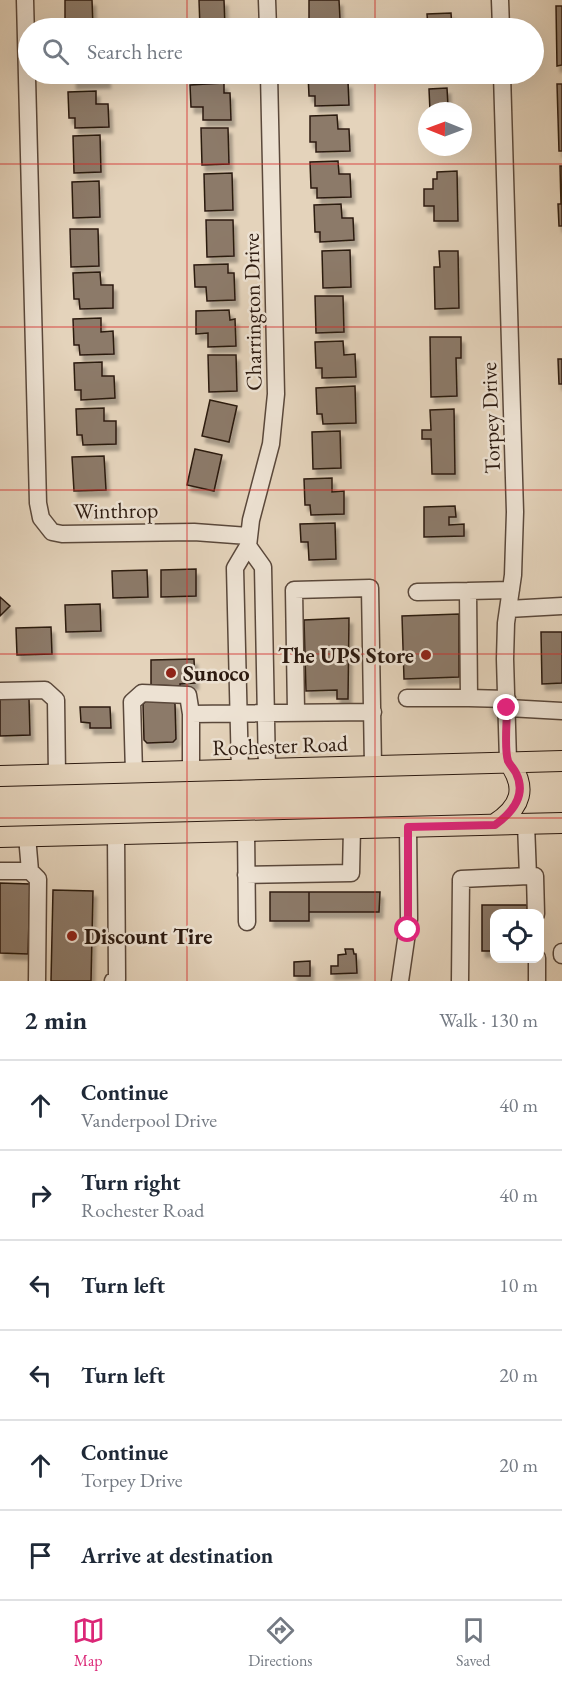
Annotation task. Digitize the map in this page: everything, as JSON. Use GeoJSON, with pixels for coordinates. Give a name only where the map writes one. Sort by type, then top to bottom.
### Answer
{"type":"FeatureCollection","features":[{"type":"Feature","properties":{"kind":"main road"},"geometry":{"type":"LineString","coordinates":[[495,825],[512,810],[520,794],[516,773],[508,761]]}},
{"type":"Feature","properties":{"kind":"main road","name":"Rochester Road"},"geometry":{"type":"LineString","coordinates":[[0,776],[562,761]]}},
{"type":"Feature","properties":{"kind":"main road"},"geometry":{"type":"LineString","coordinates":[[0,837],[562,823]]}},
{"type":"Feature","properties":{"kind":"street","name":"Winthrop"},"geometry":{"type":"LineString","coordinates":[[25,0],[25,18]]}},
{"type":"Feature","properties":{"kind":"street"},"geometry":{"type":"LineString","coordinates":[[267,0],[268,18]]}},
{"type":"Feature","properties":{"kind":"street"},"geometry":{"type":"LineString","coordinates":[[500,0],[501,18]]}},
{"type":"Feature","properties":{"kind":"street","name":"Winthrop"},"geometry":{"type":"LineString","coordinates":[[27,84],[38,503],[41,518],[52,532],[62,534],[159,531],[248,541]]}},
{"type":"Feature","properties":{"kind":"street","name":"Charrington Drive"},"geometry":{"type":"LineString","coordinates":[[240,771],[235,568],[248,541],[271,444],[276,394],[269,84]]}},
{"type":"Feature","properties":{"kind":"street","name":"Torpey Drive"},"geometry":{"type":"LineString","coordinates":[[502,84],[515,512],[505,659],[508,761]]}},
{"type":"Feature","properties":{"kind":"street"},"geometry":{"type":"LineString","coordinates":[[248,541],[262,567],[267,770]]}},
{"type":"Feature","properties":{"kind":"street"},"geometry":{"type":"LineString","coordinates":[[296,711],[294,590],[370,588],[374,766]]}},
{"type":"Feature","properties":{"kind":"street"},"geometry":{"type":"LineString","coordinates":[[417,592],[511,590]]}},
{"type":"Feature","properties":{"kind":"street"},"geometry":{"type":"LineString","coordinates":[[468,591],[469,698]]}},
{"type":"Feature","properties":{"kind":"street"},"geometry":{"type":"LineString","coordinates":[[508,609],[562,606]]}},
{"type":"Feature","properties":{"kind":"street"},"geometry":{"type":"LineString","coordinates":[[0,691],[45,690],[56,700],[57,775]]}},
{"type":"Feature","properties":{"kind":"street"},"geometry":{"type":"LineString","coordinates":[[134,773],[132,702],[142,693],[188,695],[191,714],[191,771]]}},
{"type":"Feature","properties":{"kind":"street"},"geometry":{"type":"LineString","coordinates":[[407,698],[469,698],[562,711]]}},
{"type":"Feature","properties":{"kind":"street"},"geometry":{"type":"LineString","coordinates":[[191,714],[296,711],[304,713],[373,712]]}},
{"type":"Feature","properties":{"kind":"street"},"geometry":{"type":"LineString","coordinates":[[526,824],[528,876]]}},
{"type":"Feature","properties":{"kind":"street"},"geometry":{"type":"LineString","coordinates":[[400,981],[409,919],[408,827]]}},
{"type":"Feature","properties":{"kind":"street"},"geometry":{"type":"LineString","coordinates":[[246,875],[351,873],[352,828]]}},
{"type":"Feature","properties":{"kind":"street"},"geometry":{"type":"LineString","coordinates":[[246,830],[247,922]]}},
{"type":"Feature","properties":{"kind":"street"},"geometry":{"type":"LineString","coordinates":[[113,981],[117,979],[116,834]]}},
{"type":"Feature","properties":{"kind":"street"},"geometry":{"type":"LineString","coordinates":[[27,836],[30,871],[38,879],[37,981]]}},
{"type":"Feature","properties":{"kind":"street"},"geometry":{"type":"LineString","coordinates":[[0,871],[30,871]]}},
{"type":"Feature","properties":{"kind":"street"},"geometry":{"type":"LineString","coordinates":[[460,977],[461,879],[535,876],[536,909]]}},
{"type":"Feature","properties":{"kind":"street"},"geometry":{"type":"LineString","coordinates":[[537,963],[537,981]]}},
{"type":"Feature","properties":{"kind":"building"},"geometry":{"type":"Polygon","coordinates":[[[65,0],[92,0],[93,18],[65,18],[65,0]]]}},
{"type":"Feature","properties":{"kind":"building"},"geometry":{"type":"Polygon","coordinates":[[[199,0],[224,0],[225,18],[200,18],[199,0]]]}},
{"type":"Feature","properties":{"kind":"building"},"geometry":{"type":"Polygon","coordinates":[[[309,0],[339,0],[340,18],[309,18],[309,0]]]}},
{"type":"Feature","properties":{"kind":"building"},"geometry":{"type":"Polygon","coordinates":[[[556,6],[562,6],[562,65],[557,66],[556,6]]]}},
{"type":"Feature","properties":{"kind":"building"},"geometry":{"type":"Polygon","coordinates":[[[451,13],[451,18],[427,18],[427,14],[451,13]]]}},
{"type":"Feature","properties":{"kind":"building"},"geometry":{"type":"Polygon","coordinates":[[[224,84],[224,93],[230,93],[231,120],[203,120],[203,107],[191,107],[190,85],[224,84]]]}},
{"type":"Feature","properties":{"kind":"building"},"geometry":{"type":"Polygon","coordinates":[[[308,84],[348,84],[349,105],[315,106],[315,96],[309,96],[308,84]]]}},
{"type":"Feature","properties":{"kind":"building"},"geometry":{"type":"Polygon","coordinates":[[[557,84],[562,84],[562,151],[559,151],[557,84]]]}},
{"type":"Feature","properties":{"kind":"building"},"geometry":{"type":"Polygon","coordinates":[[[447,88],[448,102],[430,102],[429,89],[447,88]]]}},
{"type":"Feature","properties":{"kind":"building"},"geometry":{"type":"Polygon","coordinates":[[[96,91],[96,104],[108,104],[109,127],[75,128],[75,118],[69,118],[68,92],[96,91]]]}},
{"type":"Feature","properties":{"kind":"building"},"geometry":{"type":"Polygon","coordinates":[[[337,115],[338,129],[349,129],[350,151],[316,152],[316,142],[310,142],[310,116],[337,115]]]}},
{"type":"Feature","properties":{"kind":"building"},"geometry":{"type":"Polygon","coordinates":[[[201,128],[228,128],[229,164],[202,165],[201,128]]]}},
{"type":"Feature","properties":{"kind":"building"},"geometry":{"type":"Polygon","coordinates":[[[100,135],[101,172],[74,173],[73,136],[100,135]]]}},
{"type":"Feature","properties":{"kind":"building"},"geometry":{"type":"Polygon","coordinates":[[[338,161],[339,174],[350,174],[351,197],[317,198],[317,188],[311,188],[310,162],[338,161]]]}},
{"type":"Feature","properties":{"kind":"building"},"geometry":{"type":"Polygon","coordinates":[[[560,166],[562,166],[562,226],[559,226],[558,204],[561,204],[560,166]]]}},
{"type":"Feature","properties":{"kind":"building"},"geometry":{"type":"Polygon","coordinates":[[[457,171],[458,221],[434,221],[434,206],[424,206],[424,189],[433,189],[433,179],[437,179],[437,172],[457,171]]]}},
{"type":"Feature","properties":{"kind":"building"},"geometry":{"type":"Polygon","coordinates":[[[232,173],[233,210],[205,211],[204,174],[232,173]]]}},
{"type":"Feature","properties":{"kind":"building"},"geometry":{"type":"Polygon","coordinates":[[[99,181],[100,217],[73,218],[72,182],[99,181]]]}},
{"type":"Feature","properties":{"kind":"building"},"geometry":{"type":"Polygon","coordinates":[[[341,204],[342,218],[353,218],[354,240],[320,242],[320,232],[315,232],[314,205],[341,204]]]}},
{"type":"Feature","properties":{"kind":"building"},"geometry":{"type":"Polygon","coordinates":[[[206,220],[233,220],[234,256],[207,257],[206,220]]]}},
{"type":"Feature","properties":{"kind":"building"},"geometry":{"type":"Polygon","coordinates":[[[70,229],[98,229],[99,266],[71,267],[70,229]]]}},
{"type":"Feature","properties":{"kind":"building"},"geometry":{"type":"Polygon","coordinates":[[[350,250],[351,287],[323,288],[322,251],[350,250]]]}},
{"type":"Feature","properties":{"kind":"building"},"geometry":{"type":"Polygon","coordinates":[[[439,251],[458,251],[459,308],[435,309],[434,267],[440,267],[439,251]]]}},
{"type":"Feature","properties":{"kind":"building"},"geometry":{"type":"Polygon","coordinates":[[[228,264],[228,273],[234,273],[235,300],[207,301],[206,287],[195,287],[194,265],[228,264]]]}},
{"type":"Feature","properties":{"kind":"building"},"geometry":{"type":"Polygon","coordinates":[[[100,272],[101,285],[113,285],[113,308],[80,309],[79,299],[74,299],[73,273],[100,272]]]}},
{"type":"Feature","properties":{"kind":"building"},"geometry":{"type":"Polygon","coordinates":[[[315,296],[343,296],[344,332],[316,333],[315,296]]]}},
{"type":"Feature","properties":{"kind":"building"},"geometry":{"type":"Polygon","coordinates":[[[229,310],[230,320],[235,319],[236,346],[208,347],[208,333],[196,334],[196,311],[229,310]]]}},
{"type":"Feature","properties":{"kind":"building"},"geometry":{"type":"Polygon","coordinates":[[[101,318],[101,332],[113,331],[114,354],[80,355],[79,345],[74,345],[73,319],[101,318]]]}},
{"type":"Feature","properties":{"kind":"building"},"geometry":{"type":"Polygon","coordinates":[[[430,337],[461,337],[461,358],[456,358],[457,396],[431,397],[430,337]]]}},
{"type":"Feature","properties":{"kind":"building"},"geometry":{"type":"Polygon","coordinates":[[[343,341],[344,355],[355,354],[356,377],[322,378],[322,368],[316,368],[315,342],[343,341]]]}},
{"type":"Feature","properties":{"kind":"building"},"geometry":{"type":"Polygon","coordinates":[[[208,355],[236,355],[237,391],[209,392],[208,355]]]}},
{"type":"Feature","properties":{"kind":"building"},"geometry":{"type":"Polygon","coordinates":[[[558,359],[562,359],[562,384],[559,384],[558,359]]]}},
{"type":"Feature","properties":{"kind":"building"},"geometry":{"type":"Polygon","coordinates":[[[102,362],[102,376],[114,376],[115,398],[81,400],[81,390],[75,390],[74,363],[102,362]]]}},
{"type":"Feature","properties":{"kind":"building"},"geometry":{"type":"Polygon","coordinates":[[[355,386],[356,423],[323,424],[322,414],[317,414],[316,388],[355,386]]]}},
{"type":"Feature","properties":{"kind":"building"},"geometry":{"type":"Polygon","coordinates":[[[210,400],[237,406],[229,442],[202,436],[210,400]]]}},
{"type":"Feature","properties":{"kind":"building"},"geometry":{"type":"Polygon","coordinates":[[[104,408],[104,421],[116,421],[116,444],[83,445],[82,435],[77,435],[76,409],[104,408]]]}},
{"type":"Feature","properties":{"kind":"building"},"geometry":{"type":"Polygon","coordinates":[[[454,409],[455,474],[432,474],[431,439],[422,439],[422,430],[431,430],[430,410],[454,409]]]}},
{"type":"Feature","properties":{"kind":"building"},"geometry":{"type":"Polygon","coordinates":[[[340,431],[341,468],[313,469],[312,432],[340,431]]]}},
{"type":"Feature","properties":{"kind":"building"},"geometry":{"type":"Polygon","coordinates":[[[195,449],[222,455],[214,491],[187,485],[195,449]]]}},
{"type":"Feature","properties":{"kind":"building"},"geometry":{"type":"Polygon","coordinates":[[[104,456],[106,490],[74,491],[72,457],[104,456]]]}},
{"type":"Feature","properties":{"kind":"building"},"geometry":{"type":"Polygon","coordinates":[[[332,478],[332,492],[344,491],[344,514],[311,515],[310,505],[305,505],[304,479],[332,478]]]}},
{"type":"Feature","properties":{"kind":"building"},"geometry":{"type":"Polygon","coordinates":[[[455,506],[456,517],[449,517],[449,525],[464,524],[464,536],[424,537],[424,507],[455,506]]]}},
{"type":"Feature","properties":{"kind":"building"},"geometry":{"type":"Polygon","coordinates":[[[335,523],[336,559],[309,560],[308,542],[301,542],[300,524],[335,523]]]}},
{"type":"Feature","properties":{"kind":"building"},"geometry":{"type":"Polygon","coordinates":[[[196,569],[196,596],[161,597],[161,570],[196,569]]]}},
{"type":"Feature","properties":{"kind":"building"},"geometry":{"type":"Polygon","coordinates":[[[147,570],[148,597],[113,598],[112,571],[147,570]]]}},
{"type":"Feature","properties":{"kind":"building"},"geometry":{"type":"Polygon","coordinates":[[[0,597],[10,606],[0,616],[0,597]]]}},
{"type":"Feature","properties":{"kind":"building"},"geometry":{"type":"Polygon","coordinates":[[[100,604],[101,631],[66,632],[65,605],[100,604]]]}},
{"type":"Feature","properties":{"kind":"building"},"geometry":{"type":"Polygon","coordinates":[[[459,614],[459,677],[404,679],[402,616],[459,614]]]}},
{"type":"Feature","properties":{"kind":"building"},"geometry":{"type":"Polygon","coordinates":[[[349,618],[348,699],[337,699],[337,690],[306,691],[304,620],[349,618]]]}},
{"type":"Feature","properties":{"kind":"building"},"geometry":{"type":"Polygon","coordinates":[[[51,627],[52,654],[17,655],[16,628],[51,627]]]}},
{"type":"Feature","properties":{"kind":"building"},"geometry":{"type":"Polygon","coordinates":[[[541,632],[562,632],[562,683],[542,684],[541,632]]]}},
{"type":"Feature","properties":{"kind":"building"},"geometry":{"type":"Polygon","coordinates":[[[194,659],[195,683],[180,684],[180,686],[151,685],[151,660],[194,659]]]}},
{"type":"Feature","properties":{"kind":"building"},"geometry":{"type":"Polygon","coordinates":[[[29,698],[30,735],[0,736],[0,699],[29,698]]]}},
{"type":"Feature","properties":{"kind":"building"},"geometry":{"type":"Polygon","coordinates":[[[146,701],[172,701],[175,704],[176,739],[173,742],[147,743],[144,740],[143,704],[146,701]]]}},
{"type":"Feature","properties":{"kind":"building"},"geometry":{"type":"Polygon","coordinates":[[[80,707],[110,707],[111,728],[90,728],[90,723],[81,722],[80,707]]]}},
{"type":"Feature","properties":{"kind":"building"},"geometry":{"type":"Polygon","coordinates":[[[0,883],[30,884],[28,954],[0,953],[0,883]]]}},
{"type":"Feature","properties":{"kind":"building","name":"Discount Tire"},"geometry":{"type":"Polygon","coordinates":[[[53,890],[93,891],[91,981],[51,981],[53,890]]]}},
{"type":"Feature","properties":{"kind":"building"},"geometry":{"type":"Polygon","coordinates":[[[270,892],[309,892],[309,921],[270,921],[270,892]]]}},
{"type":"Feature","properties":{"kind":"building"},"geometry":{"type":"Polygon","coordinates":[[[309,892],[380,892],[379,912],[309,912],[309,892]]]}},
{"type":"Feature","properties":{"kind":"building"},"geometry":{"type":"Polygon","coordinates":[[[482,905],[527,905],[527,909],[490,909],[490,951],[482,951],[482,905]]]}},
{"type":"Feature","properties":{"kind":"building"},"geometry":{"type":"Polygon","coordinates":[[[345,949],[353,949],[356,954],[357,973],[331,974],[331,966],[338,966],[338,955],[346,954],[345,949]]]}},
{"type":"Feature","properties":{"kind":"building"},"geometry":{"type":"Polygon","coordinates":[[[310,961],[310,976],[294,976],[294,962],[310,961]]]}},
{"type":"Feature","properties":{"kind":"place","name":"The UPS Store"},"geometry":{"type":"Point","coordinates":[426,655]}},
{"type":"Feature","properties":{"kind":"place","name":"Sunoco"},"geometry":{"type":"Point","coordinates":[171,673]}},
{"type":"Feature","properties":{"kind":"place","name":"Discount Tire"},"geometry":{"type":"Point","coordinates":[72,936]}},
{"type":"Feature","properties":{"kind":"route"},"geometry":{"type":"LineString","coordinates":[[408,930],[408,827],[495,825],[506,817],[517,802],[520,794],[519,784],[516,773],[508,761],[507,708]]}}]}
